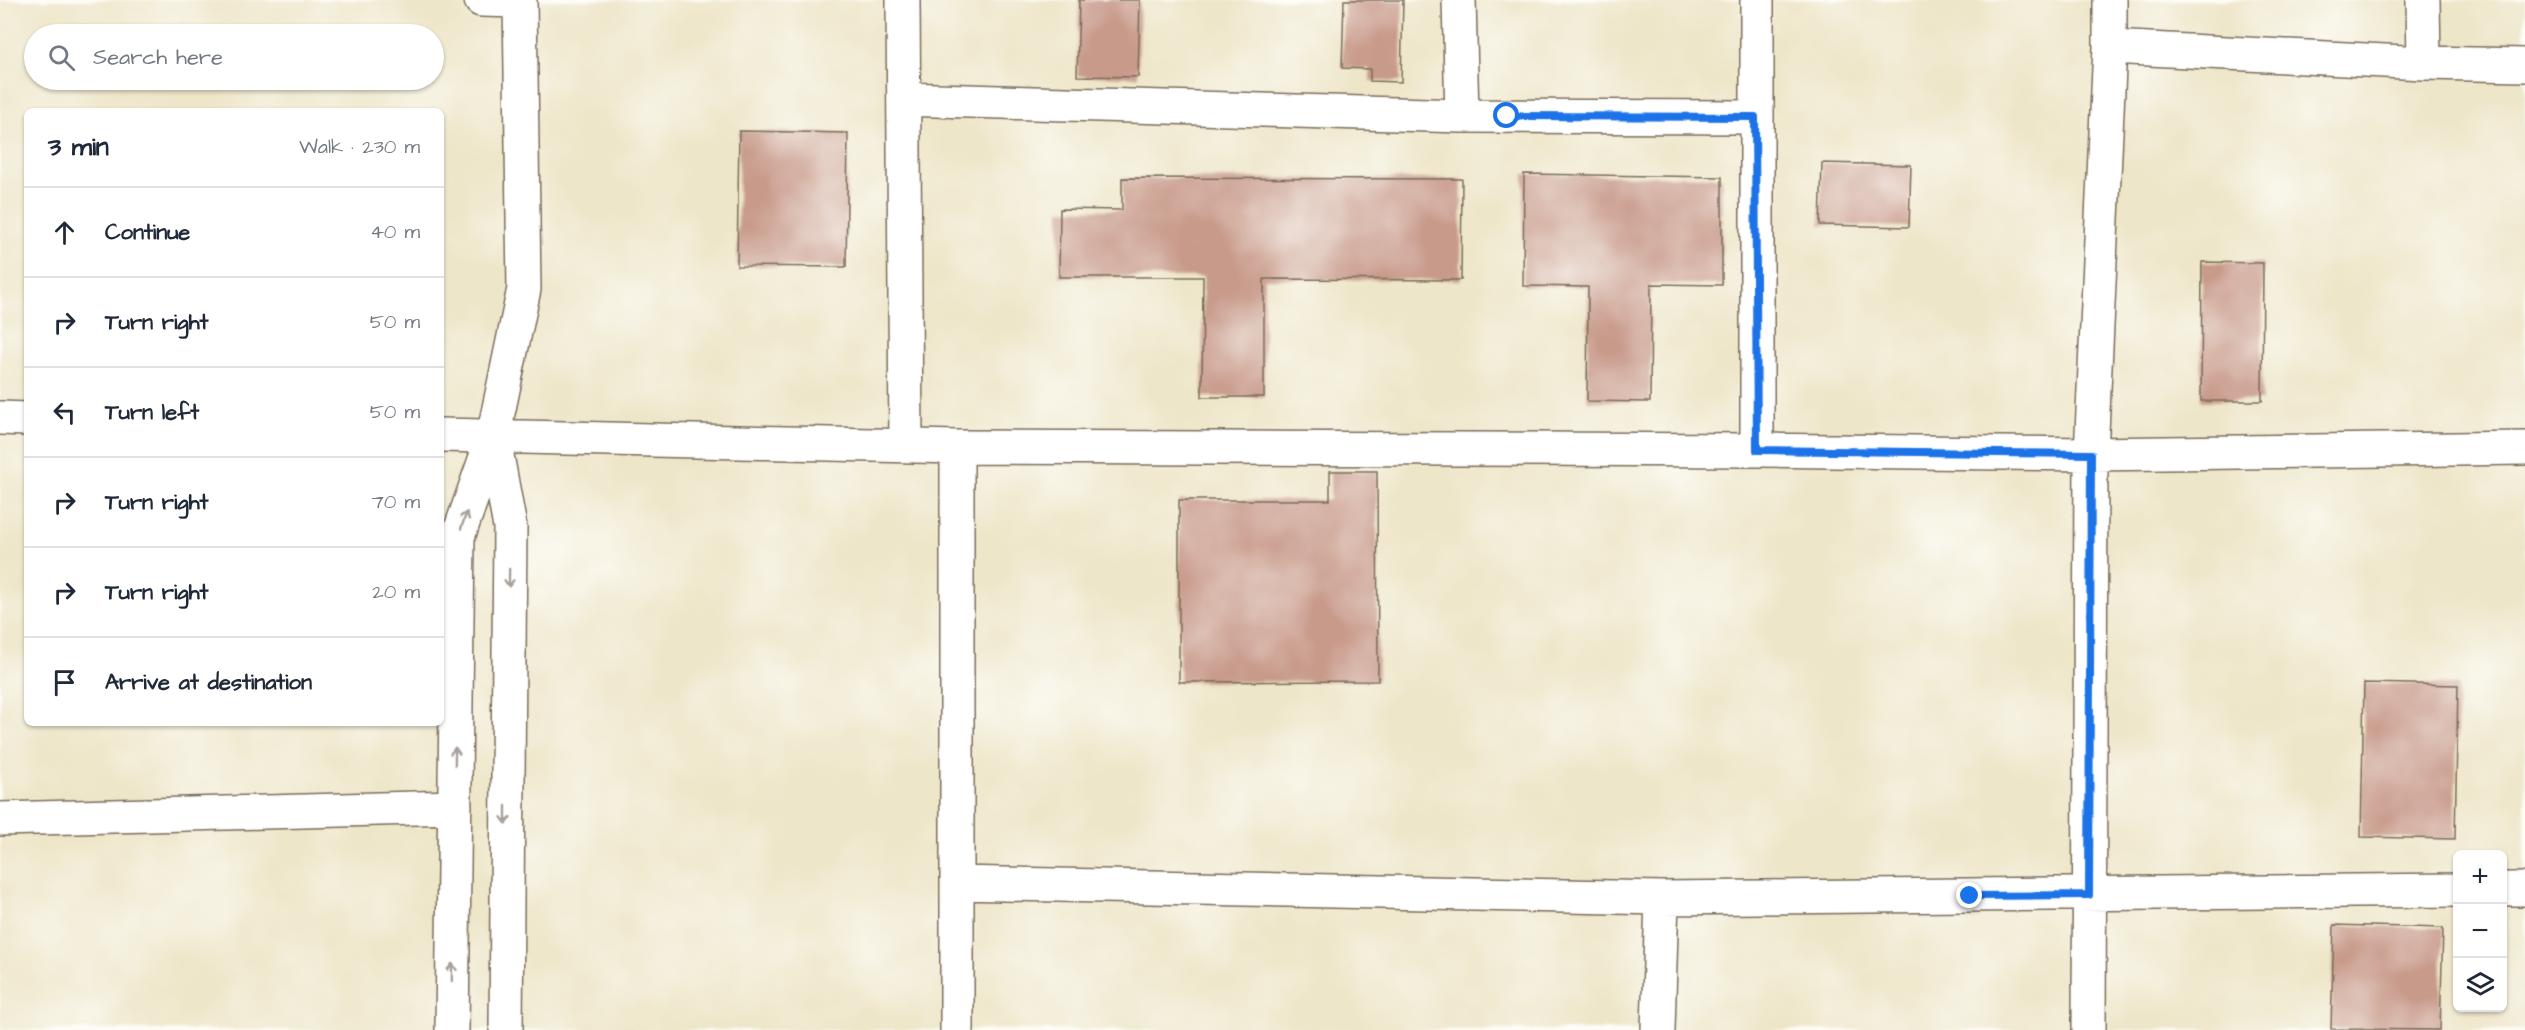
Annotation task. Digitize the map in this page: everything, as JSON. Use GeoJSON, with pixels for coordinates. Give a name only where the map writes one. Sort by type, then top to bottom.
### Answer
{"type":"FeatureCollection","features":[{"type":"Feature","properties":{"kind":"street"},"geometry":{"type":"LineString","coordinates":[[452,1030],[458,537],[494,437],[524,289],[520,1],[481,0]]}},
{"type":"Feature","properties":{"kind":"street"},"geometry":{"type":"LineString","coordinates":[[903,0],[906,445]]}},
{"type":"Feature","properties":{"kind":"street"},"geometry":{"type":"LineString","coordinates":[[1459,0],[1462,116]]}},
{"type":"Feature","properties":{"kind":"street"},"geometry":{"type":"LineString","coordinates":[[1757,0],[1755,117],[1757,450]]}},
{"type":"Feature","properties":{"kind":"street"},"geometry":{"type":"LineString","coordinates":[[2089,1030],[2091,454],[2110,47],[2110,0]]}},
{"type":"Feature","properties":{"kind":"street"},"geometry":{"type":"LineString","coordinates":[[2423,0],[2424,63]]}},
{"type":"Feature","properties":{"kind":"street"},"geometry":{"type":"LineString","coordinates":[[2110,47],[2424,63],[2525,65]]}},
{"type":"Feature","properties":{"kind":"street"},"geometry":{"type":"LineString","coordinates":[[904,99],[1462,116],[1755,117]]}},
{"type":"Feature","properties":{"kind":"street"},"geometry":{"type":"LineString","coordinates":[[0,418],[24,419]]}},
{"type":"Feature","properties":{"kind":"street"},"geometry":{"type":"LineString","coordinates":[[444,435],[957,447],[1757,450],[2091,454],[2525,448]]}},
{"type":"Feature","properties":{"kind":"street"},"geometry":{"type":"LineString","coordinates":[[494,437],[510,527],[506,1030]]}},
{"type":"Feature","properties":{"kind":"street"},"geometry":{"type":"LineString","coordinates":[[957,447],[957,1030]]}},
{"type":"Feature","properties":{"kind":"street"},"geometry":{"type":"LineString","coordinates":[[0,819],[455,807]]}},
{"type":"Feature","properties":{"kind":"street"},"geometry":{"type":"LineString","coordinates":[[958,883],[1662,898],[2453,890]]}},
{"type":"Feature","properties":{"kind":"street"},"geometry":{"type":"LineString","coordinates":[[2507,889],[2525,889]]}},
{"type":"Feature","properties":{"kind":"street"},"geometry":{"type":"LineString","coordinates":[[1658,1030],[1662,898]]}},
{"type":"Feature","properties":{"kind":"building"},"geometry":{"type":"Polygon","coordinates":[[[1079,0],[1140,0],[1138,77],[1077,76],[1079,0]]]}},
{"type":"Feature","properties":{"kind":"building"},"geometry":{"type":"Polygon","coordinates":[[[1344,0],[1403,0],[1401,82],[1370,81],[1370,69],[1342,68],[1344,0]]]}},
{"type":"Feature","properties":{"kind":"building"},"geometry":{"type":"Polygon","coordinates":[[[739,131],[848,133],[846,267],[737,266],[739,131]]]}},
{"type":"Feature","properties":{"kind":"building"},"geometry":{"type":"Polygon","coordinates":[[[1822,163],[1911,165],[1909,227],[1820,225],[1822,163]]]}},
{"type":"Feature","properties":{"kind":"building"},"geometry":{"type":"Polygon","coordinates":[[[1524,174],[1722,177],[1722,285],[1651,284],[1650,402],[1587,401],[1588,287],[1523,286],[1524,174]]]}},
{"type":"Feature","properties":{"kind":"building"},"geometry":{"type":"Polygon","coordinates":[[[1122,178],[1462,179],[1461,280],[1264,279],[1264,397],[1202,397],[1203,277],[1059,277],[1060,209],[1122,210],[1122,178]]]}},
{"type":"Feature","properties":{"kind":"building"},"geometry":{"type":"Polygon","coordinates":[[[2202,262],[2263,263],[2262,401],[2201,401],[2202,262]]]}},
{"type":"Feature","properties":{"kind":"building"},"geometry":{"type":"Polygon","coordinates":[[[1330,471],[1377,471],[1378,681],[1179,682],[1179,500],[1330,500],[1330,471]]]}},
{"type":"Feature","properties":{"kind":"building"},"geometry":{"type":"Polygon","coordinates":[[[2364,683],[2458,685],[2455,839],[2361,837],[2364,683]]]}},
{"type":"Feature","properties":{"kind":"building"},"geometry":{"type":"Polygon","coordinates":[[[2334,925],[2443,928],[2440,1030],[2331,1029],[2334,925]]]}},
{"type":"Feature","properties":{"kind":"route"},"geometry":{"type":"LineString","coordinates":[[1507,116],[1755,117],[1757,450],[2091,454],[2089,895],[1970,896]]}}]}
